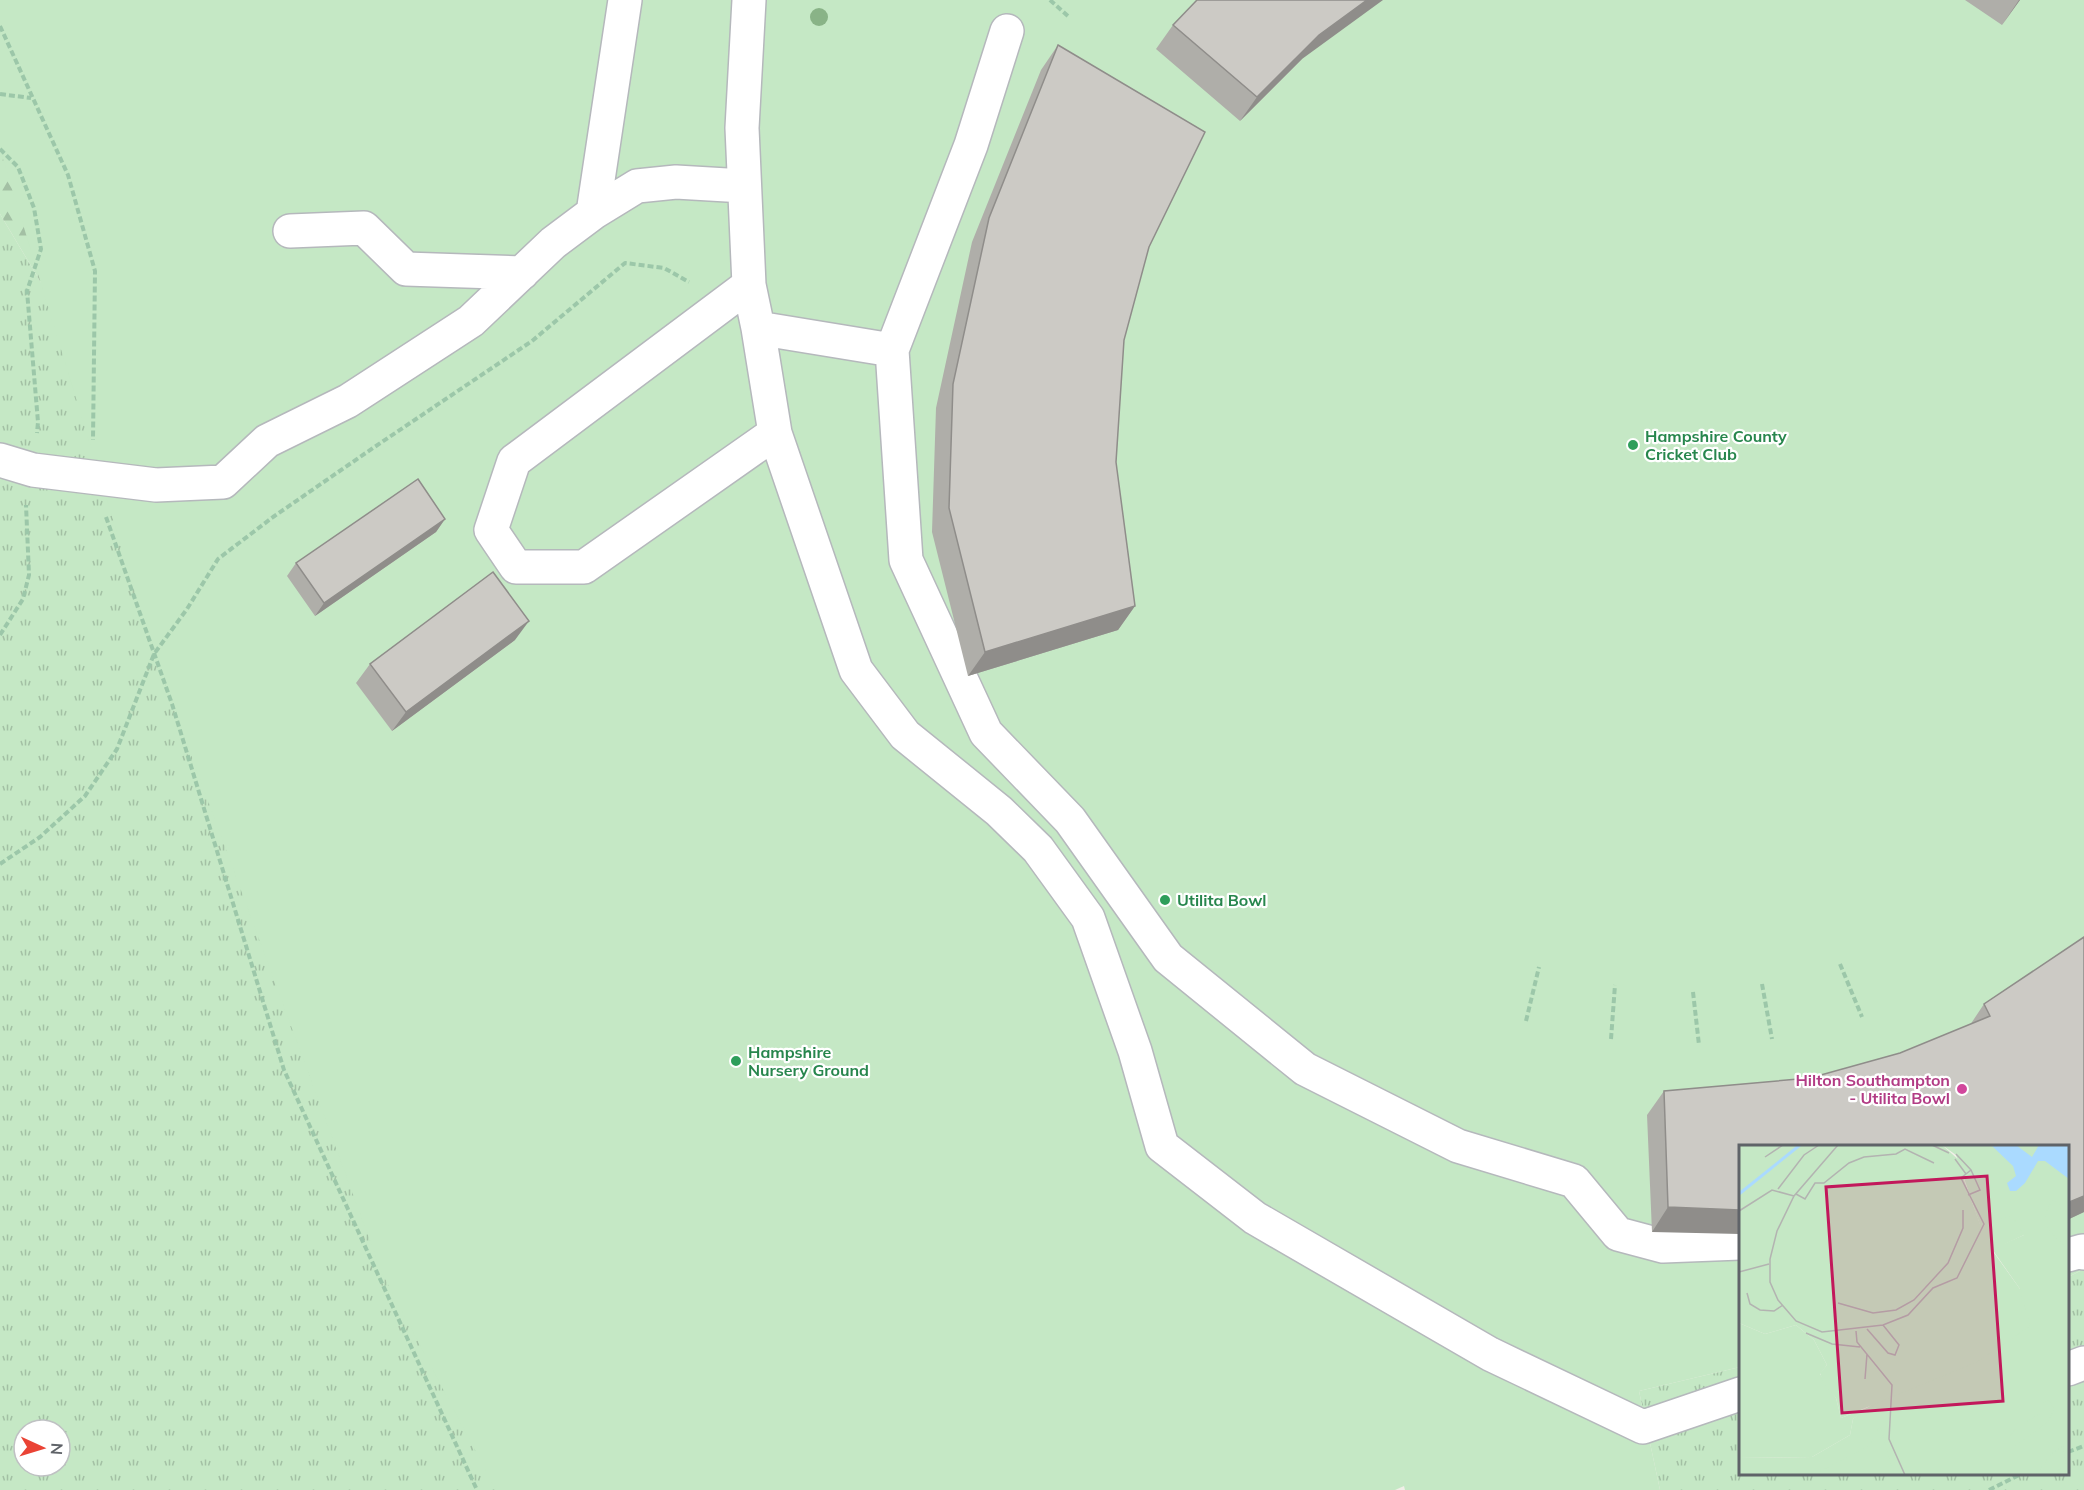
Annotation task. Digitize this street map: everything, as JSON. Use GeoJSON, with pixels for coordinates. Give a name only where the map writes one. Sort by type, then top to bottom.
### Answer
{"type":"FeatureCollection","features":[{"type":"Feature","properties":{"kind":"lane"},"geometry":{"type":"LineString","coordinates":[[593,213],[625,0]]}},
{"type":"Feature","properties":{"kind":"lane"},"geometry":{"type":"LineString","coordinates":[[748,0],[742,128],[744,186],[738,294],[758,328],[775,433],[856,669],[905,735],[999,811],[1038,849],[1088,918],[1135,1051],[1162,1146],[1254,1218],[1490,1354],[1643,1427],[1739,1394]]}},
{"type":"Feature","properties":{"kind":"lane"},"geometry":{"type":"LineString","coordinates":[[1007,31],[971,144],[892,350],[906,560],[986,733],[1070,820],[1168,958],[1305,1069],[1458,1146],[1574,1181],[1618,1234],[1663,1246],[1739,1243]]}},
{"type":"Feature","properties":{"kind":"lane"},"geometry":{"type":"LineString","coordinates":[[19,466],[156,485],[223,482],[267,441],[348,401],[471,321],[553,243],[593,213],[637,186],[676,182],[744,186]]}},
{"type":"Feature","properties":{"kind":"lane"},"geometry":{"type":"LineString","coordinates":[[290,231],[364,228],[406,269],[522,273]]}},
{"type":"Feature","properties":{"kind":"lane"},"geometry":{"type":"LineString","coordinates":[[738,294],[514,461],[491,530],[516,567],[584,567],[775,433]]}},
{"type":"Feature","properties":{"kind":"lane"},"geometry":{"type":"LineString","coordinates":[[758,328],[892,350]]}},
{"type":"Feature","properties":{"kind":"lane"},"geometry":{"type":"LineString","coordinates":[[2069,1254],[2082,1251],[2084,1253]]}},
{"type":"Feature","properties":{"kind":"lane"},"geometry":{"type":"LineString","coordinates":[[2069,1368],[2084,1363]]}},
{"type":"Feature","properties":{"kind":"path"},"geometry":{"type":"LineString","coordinates":[[1050,0],[1069,17]]}},
{"type":"Feature","properties":{"kind":"path"},"geometry":{"type":"LineString","coordinates":[[0,26],[68,175],[95,271],[93,478],[172,704],[284,1070],[477,1490]]}},
{"type":"Feature","properties":{"kind":"path"},"geometry":{"type":"LineString","coordinates":[[0,94],[31,98]]}},
{"type":"Feature","properties":{"kind":"path"},"geometry":{"type":"LineString","coordinates":[[0,149],[18,166],[34,208],[41,249],[27,291],[38,422],[19,466],[29,575],[23,599],[0,635]]}},
{"type":"Feature","properties":{"kind":"path"},"geometry":{"type":"LineString","coordinates":[[0,864],[40,837],[85,796],[117,749],[154,654],[187,609],[218,559],[273,517],[532,341],[625,263],[664,268],[738,294]]}},
{"type":"Feature","properties":{"kind":"path"},"geometry":{"type":"LineString","coordinates":[[1840,964],[1862,1017]]}},
{"type":"Feature","properties":{"kind":"path"},"geometry":{"type":"LineString","coordinates":[[1526,1021],[1539,967]]}},
{"type":"Feature","properties":{"kind":"path"},"geometry":{"type":"LineString","coordinates":[[1762,984],[1772,1039]]}},
{"type":"Feature","properties":{"kind":"path"},"geometry":{"type":"LineString","coordinates":[[1611,1039],[1615,985]]}},
{"type":"Feature","properties":{"kind":"path"},"geometry":{"type":"LineString","coordinates":[[1693,992],[1699,1045]]}},
{"type":"Feature","properties":{"kind":"path"},"geometry":{"type":"LineString","coordinates":[[2069,1451],[2084,1446]]}},
{"type":"Feature","properties":{"kind":"path"},"geometry":{"type":"LineString","coordinates":[[1989,1490],[2017,1475]]}},
{"type":"Feature","properties":{"kind":"green space","name":"Utilita Bowl"},"geometry":{"type":"Polygon","coordinates":[[[0,0],[2084,0],[2084,1269],[2069,1276],[2069,1145],[1739,1145],[1739,1367],[1639,1391],[1660,1490],[1405,1490],[1404,1486],[1395,1490],[496,1490],[382,1273],[154,654],[0,149],[0,0]]]}},
{"type":"Feature","properties":{"kind":"green space"},"geometry":{"type":"Polygon","coordinates":[[[0,139],[52,301],[0,214],[0,139]]]}},
{"type":"Feature","properties":{"kind":"green space"},"geometry":{"type":"Polygon","coordinates":[[[0,214],[52,301],[603,1490],[0,1490],[0,214]]]}},
{"type":"Feature","properties":{"kind":"green space"},"geometry":{"type":"Polygon","coordinates":[[[2084,1269],[2084,1490],[1660,1490],[1639,1391],[1739,1367],[1739,1475],[2069,1475],[2069,1276],[2084,1269]]]}},
{"type":"Feature","properties":{"kind":"building"},"geometry":{"type":"Polygon","coordinates":[[[1197,0],[1367,0],[1319,35],[1257,97],[1173,25],[1197,0]]]}},
{"type":"Feature","properties":{"kind":"building"},"geometry":{"type":"Polygon","coordinates":[[[1058,45],[1205,132],[1149,247],[1124,340],[1116,462],[1135,606],[985,652],[949,508],[953,384],[989,218],[1058,45]]]}},
{"type":"Feature","properties":{"kind":"building"},"geometry":{"type":"Polygon","coordinates":[[[418,479],[445,519],[324,603],[296,563],[418,479]]]}},
{"type":"Feature","properties":{"kind":"building"},"geometry":{"type":"Polygon","coordinates":[[[493,572],[529,621],[406,712],[370,664],[493,572]]]}},
{"type":"Feature","properties":{"kind":"building","name":"Hilton Southampton - Utilita Bowl"},"geometry":{"type":"Polygon","coordinates":[[[2084,937],[2084,1196],[2069,1202],[2069,1145],[1739,1145],[1739,1210],[1668,1207],[1664,1091],[1810,1078],[1900,1053],[1990,1016],[1984,1004],[2084,937]]]}},
{"type":"Feature","properties":{"kind":"place","name":"Hampshire County Cricket Club"},"geometry":{"type":"Point","coordinates":[1633,445]}},
{"type":"Feature","properties":{"kind":"place","name":"Utilita Bowl"},"geometry":{"type":"Point","coordinates":[1165,900]}},
{"type":"Feature","properties":{"kind":"place","name":"Hampshire Nursery Ground"},"geometry":{"type":"Point","coordinates":[736,1061]}},
{"type":"Feature","properties":{"kind":"place","name":"Hilton Southampton - Utilita Bowl"},"geometry":{"type":"Point","coordinates":[1962,1089]}}]}
